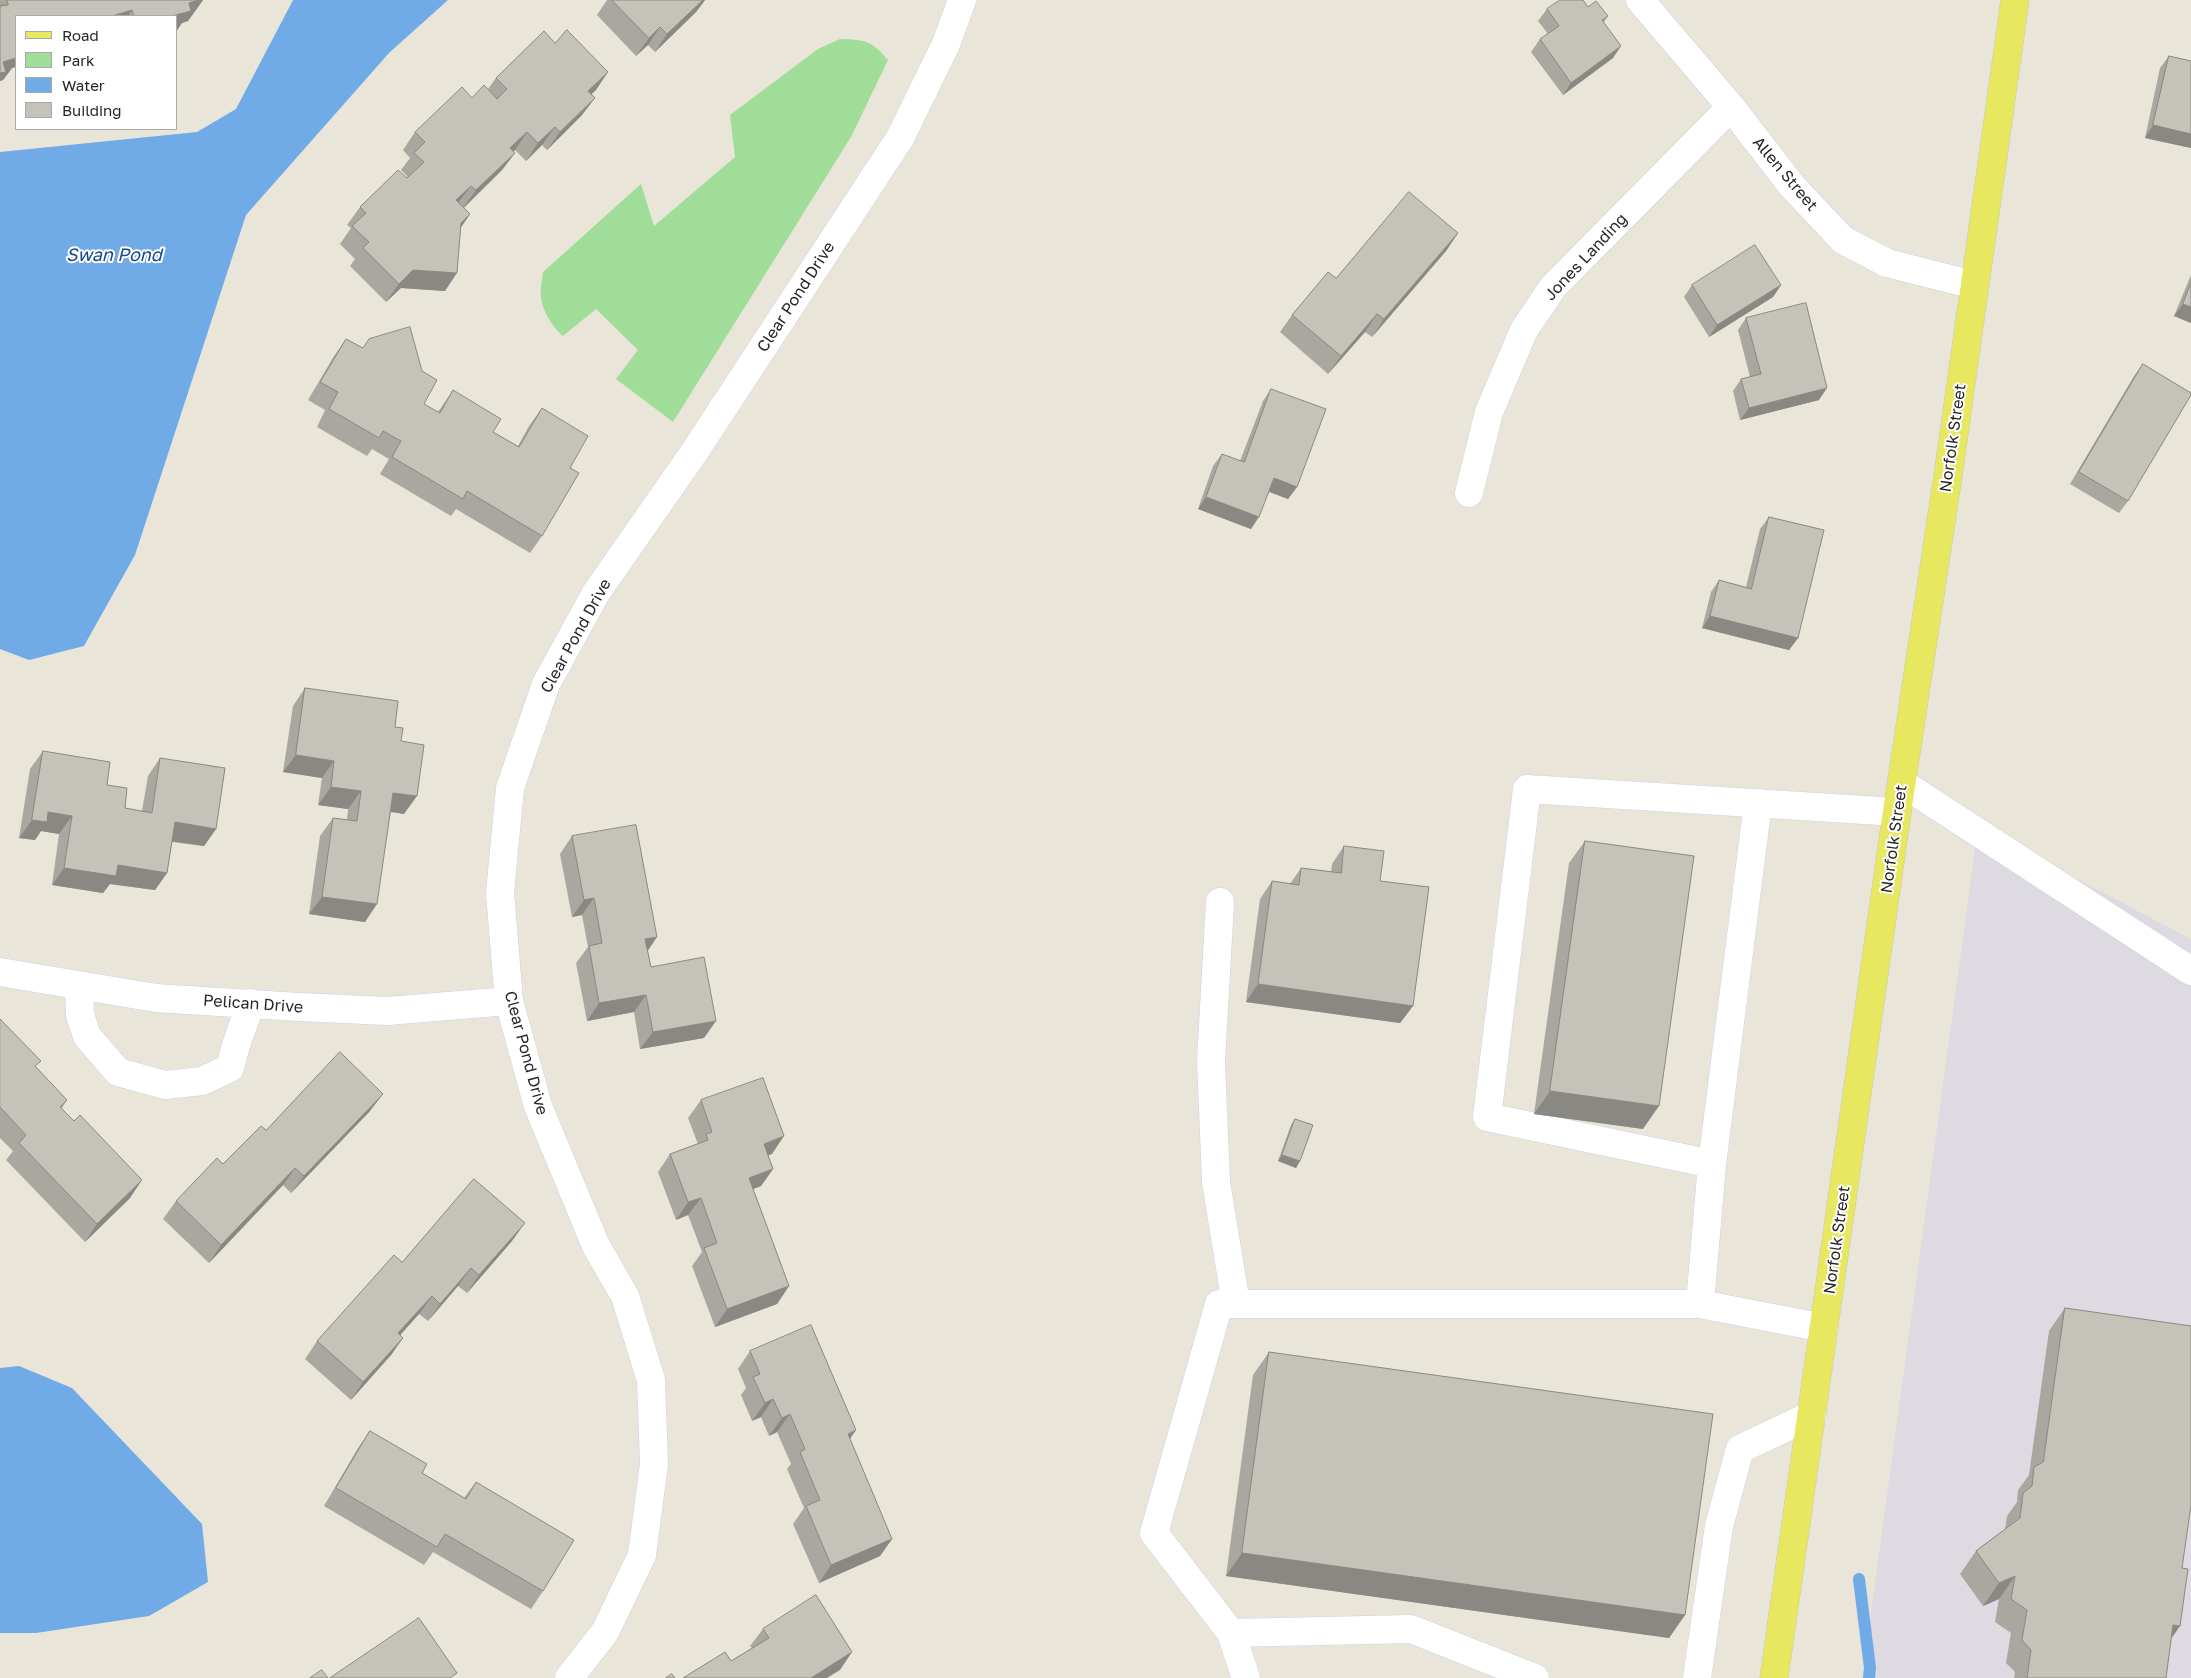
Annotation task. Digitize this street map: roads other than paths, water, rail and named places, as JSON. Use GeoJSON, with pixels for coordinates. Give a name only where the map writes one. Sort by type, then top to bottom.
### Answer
{"type":"FeatureCollection","features":[{"type":"Feature","properties":{"kind":"main road","name":"Norfolk Street"},"geometry":{"type":"LineString","coordinates":[[1774,1678],[1897,812],[1949,469],[2014,0]]}},
{"type":"Feature","properties":{"kind":"street","name":"Clear Pond Drive"},"geometry":{"type":"LineString","coordinates":[[569,1678],[605,1632],[642,1555],[654,1464],[651,1380],[626,1296],[596,1246],[538,1106],[509,1001],[500,892],[510,788],[546,684],[596,593],[695,451],[900,138],[946,44],[962,0]]}},
{"type":"Feature","properties":{"kind":"street","name":"Allen Street"},"geometry":{"type":"LineString","coordinates":[[1640,0],[1731,107],[1792,186],[1843,240],[1888,263],[1974,285]]}},
{"type":"Feature","properties":{"kind":"street","name":"Jones Landing"},"geometry":{"type":"LineString","coordinates":[[1469,493],[1489,412],[1524,330],[1554,288],[1731,107]]}},
{"type":"Feature","properties":{"kind":"street"},"geometry":{"type":"LineString","coordinates":[[1902,783],[2191,971]]}},
{"type":"Feature","properties":{"kind":"street"},"geometry":{"type":"LineString","coordinates":[[1712,1164],[1487,1117],[1527,788],[1897,812]]}},
{"type":"Feature","properties":{"kind":"street"},"geometry":{"type":"LineString","coordinates":[[1700,1304],[1712,1164],[1758,803]]}},
{"type":"Feature","properties":{"kind":"street"},"geometry":{"type":"LineString","coordinates":[[1220,902],[1211,1061],[1216,1182],[1236,1304]]}},
{"type":"Feature","properties":{"kind":"street","name":"Pelican Drive"},"geometry":{"type":"LineString","coordinates":[[0,972],[156,998],[251,1004],[387,1011],[509,1001]]}},
{"type":"Feature","properties":{"kind":"street"},"geometry":{"type":"LineString","coordinates":[[79,986],[80,1015],[87,1036],[118,1072],[164,1085],[202,1081],[230,1068],[238,1038],[251,1004]]}},
{"type":"Feature","properties":{"kind":"street"},"geometry":{"type":"LineString","coordinates":[[1246,1678],[1231,1633],[1154,1533],[1219,1304],[1700,1304],[1824,1328]]}},
{"type":"Feature","properties":{"kind":"street"},"geometry":{"type":"LineString","coordinates":[[1697,1678],[1719,1526],[1740,1449],[1812,1415]]}},
{"type":"Feature","properties":{"kind":"street"},"geometry":{"type":"LineString","coordinates":[[1231,1633],[1411,1629],[1535,1678]]}},
{"type":"Feature","properties":{"kind":"water","name":"Swan Pond"},"geometry":{"type":"Polygon","coordinates":[[[293,0],[448,0],[389,53],[246,215],[135,555],[84,646],[29,660],[0,649],[0,152],[197,132],[236,109],[293,0]]]}},
{"type":"Feature","properties":{"kind":"water"},"geometry":{"type":"Polygon","coordinates":[[[19,1366],[72,1388],[202,1524],[208,1582],[149,1616],[36,1633],[0,1633],[0,1368],[19,1366]]]}},
{"type":"Feature","properties":{"kind":"waterway"},"geometry":{"type":"LineString","coordinates":[[1859,1579],[1870,1668],[1869,1678]]}}]}
